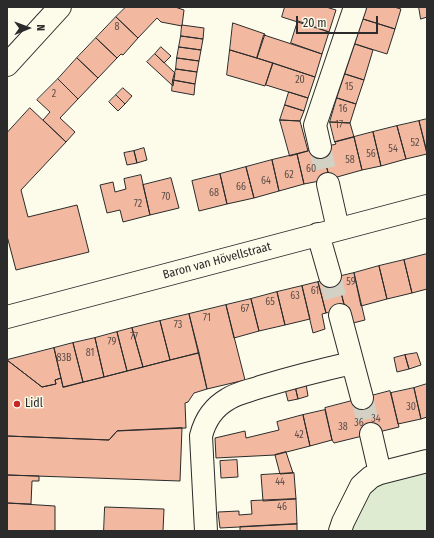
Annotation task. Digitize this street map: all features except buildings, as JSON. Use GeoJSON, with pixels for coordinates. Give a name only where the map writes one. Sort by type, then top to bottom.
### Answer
{"type":"FeatureCollection","features":[{"type":"Feature","properties":{"kind":"street"},"geometry":{"type":"LineString","coordinates":[[7,65],[60,7]]}},
{"type":"Feature","properties":{"kind":"street"},"geometry":{"type":"LineString","coordinates":[[320,146],[315,125],[355,7]]}},
{"type":"Feature","properties":{"kind":"street"},"geometry":{"type":"LineString","coordinates":[[328,184],[330,276]]}},
{"type":"Feature","properties":{"kind":"street","name":"Baron van Hövellstraat"},"geometry":{"type":"LineString","coordinates":[[7,318],[328,231],[427,206]]}},
{"type":"Feature","properties":{"kind":"street"},"geometry":{"type":"LineString","coordinates":[[340,314],[362,398]]}},
{"type":"Feature","properties":{"kind":"street"},"geometry":{"type":"LineString","coordinates":[[206,531],[202,436],[208,416],[228,399],[240,394],[280,381],[352,363]]}},
{"type":"Feature","properties":{"kind":"street"},"geometry":{"type":"LineString","coordinates":[[371,434],[380,473]]}},
{"type":"Feature","properties":{"kind":"street"},"geometry":{"type":"LineString","coordinates":[[340,531],[361,486],[371,477],[380,473],[427,461]]}},
{"type":"Feature","properties":{"kind":"green space"},"geometry":{"type":"Polygon","coordinates":[[[427,473],[427,531],[351,531],[370,491],[380,484],[427,473]]]}},
{"type":"Feature","properties":{"kind":"tunnel"},"geometry":{"type":"LineString","coordinates":[[320,147],[328,184]]}},
{"type":"Feature","properties":{"kind":"tunnel"},"geometry":{"type":"LineString","coordinates":[[330,276],[340,315]]}},
{"type":"Feature","properties":{"kind":"tunnel"},"geometry":{"type":"LineString","coordinates":[[362,398],[371,434]]}},
{"type":"Feature","properties":{"kind":"place","name":"Lidl"},"geometry":{"type":"Point","coordinates":[17,404]}}]}
